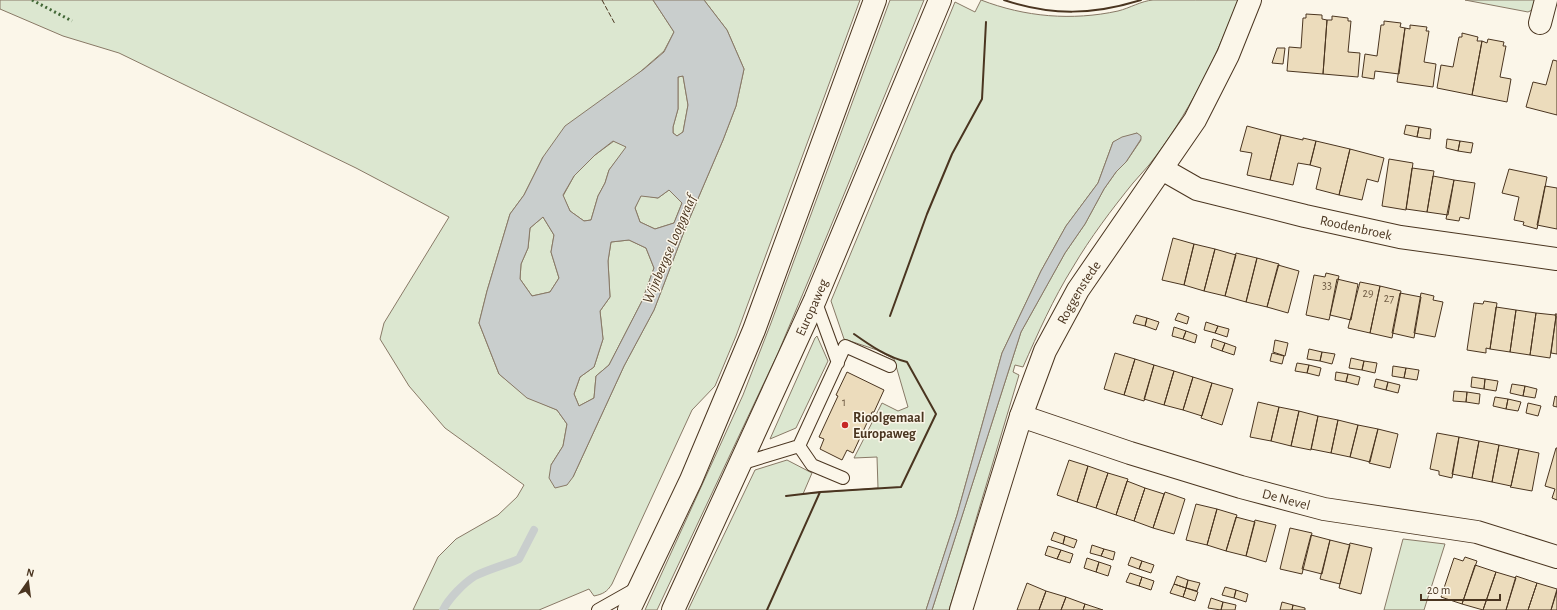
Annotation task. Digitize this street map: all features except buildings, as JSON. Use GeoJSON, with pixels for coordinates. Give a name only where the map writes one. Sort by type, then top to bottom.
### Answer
{"type":"FeatureCollection","features":[{"type":"Feature","properties":{"kind":"street"},"geometry":{"type":"LineString","coordinates":[[629,610],[690,480],[754,330],[876,0]]}},
{"type":"Feature","properties":{"kind":"street","name":"Europaweg"},"geometry":{"type":"LineString","coordinates":[[673,610],[816,300],[940,0]]}},
{"type":"Feature","properties":{"kind":"street","name":"Roggenstede"},"geometry":{"type":"LineString","coordinates":[[961,610],[1021,416],[1045,351],[1078,290],[1195,120],[1228,55],[1250,0]]}},
{"type":"Feature","properties":{"kind":"street"},"geometry":{"type":"LineString","coordinates":[[1540,23],[1546,0]]}},
{"type":"Feature","properties":{"kind":"street","name":"Roodenbroek"},"geometry":{"type":"LineString","coordinates":[[1162,169],[1197,189],[1305,216],[1400,237],[1557,259]]}},
{"type":"Feature","properties":{"kind":"street","name":"De Nevel"},"geometry":{"type":"LineString","coordinates":[[1021,416],[1241,487],[1324,509],[1477,532],[1557,557]]}},
{"type":"Feature","properties":{"kind":"lane"},"geometry":{"type":"LineString","coordinates":[[816,300],[838,363]]}},
{"type":"Feature","properties":{"kind":"lane"},"geometry":{"type":"LineString","coordinates":[[740,464],[799,446],[845,346],[890,366]]}},
{"type":"Feature","properties":{"kind":"lane"},"geometry":{"type":"LineString","coordinates":[[799,446],[812,465],[843,478]]}},
{"type":"Feature","properties":{"kind":"lane"},"geometry":{"type":"LineString","coordinates":[[598,610],[640,587]]}},
{"type":"Feature","properties":{"kind":"green space"},"geometry":{"type":"Polygon","coordinates":[[[0,0],[653,0],[674,32],[664,51],[543,157],[524,195],[510,214],[479,323],[499,374],[527,397],[557,410],[567,424],[563,446],[551,465],[573,477],[624,366],[654,310],[685,229],[736,106],[744,69],[727,30],[704,0],[860,0],[736,336],[715,386],[692,410],[610,587],[604,592],[594,596],[589,589],[539,610],[413,610],[438,557],[456,539],[498,515],[517,497],[524,485],[445,428],[409,386],[380,339],[384,323],[449,217],[356,168],[119,53],[63,36],[0,9],[0,0]]]}},
{"type":"Feature","properties":{"kind":"green space"},"geometry":{"type":"Polygon","coordinates":[[[890,0],[924,0],[778,353],[657,610],[645,610],[743,395],[890,0]]]}},
{"type":"Feature","properties":{"kind":"green space"},"geometry":{"type":"Polygon","coordinates":[[[981,0],[998,6],[1032,14],[1049,16],[1083,16],[1118,11],[1153,0],[1238,0],[1220,44],[1200,86],[1176,126],[1149,165],[1109,213],[1080,256],[1052,304],[1023,367],[1015,365],[1013,372],[1019,375],[949,610],[932,610],[1021,332],[1065,253],[1085,224],[1104,189],[1116,172],[1126,162],[1141,140],[1137,133],[1113,142],[1098,183],[1066,226],[1041,271],[1002,353],[957,515],[926,610],[688,610],[755,470],[787,460],[812,473],[803,494],[878,488],[877,457],[854,458],[882,403],[898,411],[908,407],[894,359],[877,350],[844,339],[831,301],[955,2],[975,12],[981,0]]]}},
{"type":"Feature","properties":{"kind":"green space"},"geometry":{"type":"Polygon","coordinates":[[[1465,0],[1538,0],[1536,8],[1528,12],[1465,0]]]}},
{"type":"Feature","properties":{"kind":"green space"},"geometry":{"type":"Polygon","coordinates":[[[683,76],[688,105],[683,132],[677,136],[673,133],[673,127],[678,109],[678,77],[683,76]]]}},
{"type":"Feature","properties":{"kind":"green space"},"geometry":{"type":"Polygon","coordinates":[[[614,141],[627,147],[609,170],[605,183],[598,196],[591,220],[584,221],[570,211],[563,196],[574,176],[595,155],[614,141]]]}},
{"type":"Feature","properties":{"kind":"green space"},"geometry":{"type":"Polygon","coordinates":[[[669,190],[682,203],[674,223],[655,229],[640,222],[635,208],[641,195],[658,198],[669,190]]]}},
{"type":"Feature","properties":{"kind":"green space"},"geometry":{"type":"Polygon","coordinates":[[[543,217],[554,235],[551,252],[559,278],[550,292],[532,296],[520,279],[521,264],[528,248],[530,228],[543,217]]]}},
{"type":"Feature","properties":{"kind":"green space"},"geometry":{"type":"Polygon","coordinates":[[[629,240],[646,248],[654,268],[642,301],[609,365],[596,376],[594,398],[579,406],[574,394],[580,377],[594,367],[603,339],[600,311],[610,297],[608,261],[611,242],[629,240]]]}},
{"type":"Feature","properties":{"kind":"green space"},"geometry":{"type":"Polygon","coordinates":[[[817,336],[828,361],[796,428],[770,439],[815,338],[817,336]]]}},
{"type":"Feature","properties":{"kind":"green space"},"geometry":{"type":"Polygon","coordinates":[[[1403,539],[1445,544],[1424,610],[1384,610],[1403,539]]]}},
{"type":"Feature","properties":{"kind":"water"},"geometry":{"type":"Polygon","coordinates":[[[653,0],[704,0],[727,30],[744,69],[736,106],[685,229],[654,310],[624,366],[573,477],[567,485],[555,488],[549,478],[551,465],[563,446],[567,424],[557,410],[527,398],[499,374],[479,323],[487,291],[510,214],[524,195],[543,157],[565,126],[644,69],[664,52],[674,32],[653,0]],[[683,76],[678,77],[678,109],[673,127],[673,133],[677,136],[683,132],[688,105],[683,76]],[[613,141],[595,155],[574,176],[563,195],[570,211],[584,221],[591,220],[598,196],[605,183],[609,170],[626,147],[613,141]],[[669,190],[658,198],[641,196],[635,208],[640,222],[655,229],[674,223],[682,203],[669,190]],[[543,217],[530,228],[528,248],[521,264],[520,279],[532,296],[550,292],[559,278],[551,252],[554,235],[543,217]],[[629,240],[611,242],[608,261],[610,297],[600,311],[603,339],[594,367],[580,377],[574,394],[579,406],[594,398],[596,376],[609,365],[642,301],[654,268],[646,248],[629,240]]]}},
{"type":"Feature","properties":{"kind":"water"},"geometry":{"type":"Polygon","coordinates":[[[1137,133],[1141,136],[1141,139],[1126,162],[1116,172],[1104,189],[1085,224],[1065,253],[1021,332],[932,610],[926,610],[957,515],[1002,353],[1041,271],[1066,226],[1098,183],[1113,142],[1122,137],[1137,133]]]}},
{"type":"Feature","properties":{"kind":"waterway","name":"Wijnbergse Loopgraaf"},"geometry":{"type":"LineString","coordinates":[[443,610],[457,591],[475,576],[519,559],[534,530]]}},
{"type":"Feature","properties":{"kind":"hedge"},"geometry":{"type":"LineString","coordinates":[[32,0],[72,21]]}},
{"type":"Feature","properties":{"kind":"fence"},"geometry":{"type":"LineString","coordinates":[[602,0],[615,24]]}},
{"type":"Feature","properties":{"kind":"wall"},"geometry":{"type":"LineString","coordinates":[[1004,0],[1039,9],[1072,12],[1106,9],[1141,0]]}},
{"type":"Feature","properties":{"kind":"wall"},"geometry":{"type":"LineString","coordinates":[[890,316],[927,214],[952,154],[982,99],[986,22]]}},
{"type":"Feature","properties":{"kind":"wall"},"geometry":{"type":"LineString","coordinates":[[786,496],[820,492],[901,487],[936,414],[907,362],[886,354],[854,334]]}},
{"type":"Feature","properties":{"kind":"wall"},"geometry":{"type":"LineString","coordinates":[[767,610],[820,492]]}},
{"type":"Feature","properties":{"kind":"place","name":"Rioolgemaal Europaweg"},"geometry":{"type":"Point","coordinates":[845,425]}}]}
